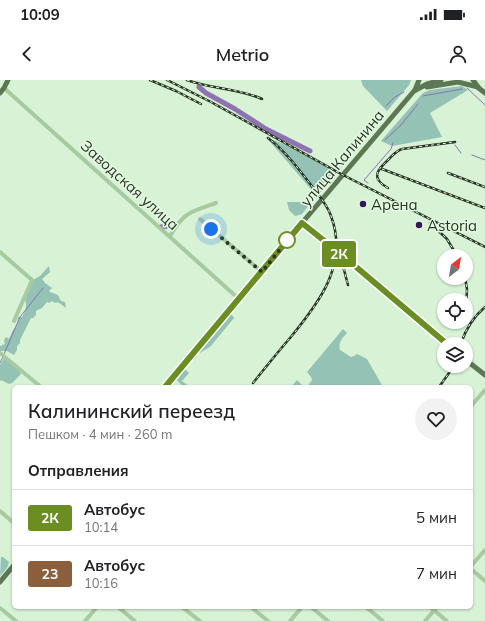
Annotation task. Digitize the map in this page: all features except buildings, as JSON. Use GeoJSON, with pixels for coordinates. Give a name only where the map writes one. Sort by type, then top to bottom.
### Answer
{"type":"FeatureCollection","features":[{"type":"Feature","properties":{"kind":"main road"},"geometry":{"type":"LineString","coordinates":[[0,93],[8,80]]}},
{"type":"Feature","properties":{"kind":"main road"},"geometry":{"type":"LineString","coordinates":[[414,91],[417,80]]}},
{"type":"Feature","properties":{"kind":"main road"},"geometry":{"type":"LineString","coordinates":[[414,91],[427,84],[441,80]]}},
{"type":"Feature","properties":{"kind":"main road"},"geometry":{"type":"LineString","coordinates":[[463,80],[478,87],[485,93]]}},
{"type":"Feature","properties":{"kind":"main road"},"geometry":{"type":"LineString","coordinates":[[474,80],[478,87]]}},
{"type":"Feature","properties":{"kind":"main road"},"geometry":{"type":"LineString","coordinates":[[414,91],[431,86],[458,82],[478,87]]}},
{"type":"Feature","properties":{"kind":"main road","name":"улица Калинина"},"geometry":{"type":"LineString","coordinates":[[167,385],[414,91]]}},
{"type":"Feature","properties":{"kind":"main road"},"geometry":{"type":"LineString","coordinates":[[302,223],[440,337]]}},
{"type":"Feature","properties":{"kind":"main road"},"geometry":{"type":"LineString","coordinates":[[473,366],[485,375]]}},
{"type":"Feature","properties":{"kind":"main road"},"geometry":{"type":"LineString","coordinates":[[0,582],[12,567]]}},
{"type":"Feature","properties":{"kind":"street","name":"Заводская улица"},"geometry":{"type":"LineString","coordinates":[[4,88],[239,299]]}},
{"type":"Feature","properties":{"kind":"street"},"geometry":{"type":"LineString","coordinates":[[170,236],[183,217],[216,203]]}},
{"type":"Feature","properties":{"kind":"street"},"geometry":{"type":"LineString","coordinates":[[200,219],[262,272]]}},
{"type":"Feature","properties":{"kind":"street"},"geometry":{"type":"LineString","coordinates":[[0,252],[32,280],[14,321]]}},
{"type":"Feature","properties":{"kind":"street"},"geometry":{"type":"LineString","coordinates":[[2,355],[39,385]]}},
{"type":"Feature","properties":{"kind":"street"},"geometry":{"type":"LineString","coordinates":[[473,404],[485,390]]}},
{"type":"Feature","properties":{"kind":"street"},"geometry":{"type":"LineString","coordinates":[[0,511],[12,521]]}},
{"type":"Feature","properties":{"kind":"street"},"geometry":{"type":"LineString","coordinates":[[473,565],[485,550]]}},
{"type":"Feature","properties":{"kind":"street"},"geometry":{"type":"LineString","coordinates":[[473,570],[485,581]]}},
{"type":"Feature","properties":{"kind":"street"},"geometry":{"type":"LineString","coordinates":[[0,608],[16,621]]}},
{"type":"Feature","properties":{"kind":"street"},"geometry":{"type":"LineString","coordinates":[[85,621],[95,609]]}},
{"type":"Feature","properties":{"kind":"street"},"geometry":{"type":"LineString","coordinates":[[120,609],[135,621]]}},
{"type":"Feature","properties":{"kind":"street"},"geometry":{"type":"LineString","coordinates":[[185,609],[200,621]]}},
{"type":"Feature","properties":{"kind":"street"},"geometry":{"type":"LineString","coordinates":[[253,609],[268,621]]}},
{"type":"Feature","properties":{"kind":"street"},"geometry":{"type":"LineString","coordinates":[[290,621],[300,609]]}},
{"type":"Feature","properties":{"kind":"street"},"geometry":{"type":"LineString","coordinates":[[313,609],[328,621]]}},
{"type":"Feature","properties":{"kind":"street"},"geometry":{"type":"LineString","coordinates":[[368,609],[383,621]]}},
{"type":"Feature","properties":{"kind":"street"},"geometry":{"type":"LineString","coordinates":[[425,621],[435,609],[447,621]]}},
{"type":"Feature","properties":{"kind":"shaded area"},"geometry":{"type":"Polygon","coordinates":[[[361,80],[411,80],[409,85],[387,111],[363,86],[361,80]]]}},
{"type":"Feature","properties":{"kind":"shaded area"},"geometry":{"type":"Polygon","coordinates":[[[462,86],[468,90],[430,113],[442,137],[392,146],[381,141],[423,93],[430,90],[462,86]]]}},
{"type":"Feature","properties":{"kind":"shaded area"},"geometry":{"type":"Polygon","coordinates":[[[266,137],[291,147],[334,171],[315,194],[266,137]]]}},
{"type":"Feature","properties":{"kind":"shaded area"},"geometry":{"type":"Polygon","coordinates":[[[287,202],[303,202],[309,205],[302,214],[295,216],[289,210],[287,202]]]}},
{"type":"Feature","properties":{"kind":"shaded area"},"geometry":{"type":"Polygon","coordinates":[[[49,266],[50,272],[42,279],[52,288],[49,291],[50,292],[58,295],[61,301],[65,302],[66,308],[58,302],[47,302],[42,308],[36,311],[36,315],[33,318],[31,318],[14,355],[7,351],[0,351],[0,346],[5,344],[4,340],[6,337],[9,339],[13,330],[17,326],[18,317],[22,317],[26,306],[25,299],[33,280],[40,276],[49,266]]]}},
{"type":"Feature","properties":{"kind":"shaded area"},"geometry":{"type":"Polygon","coordinates":[[[228,314],[232,315],[234,318],[210,347],[198,354],[194,360],[191,358],[228,314]]]}},
{"type":"Feature","properties":{"kind":"shaded area"},"geometry":{"type":"Polygon","coordinates":[[[343,329],[347,333],[341,341],[340,350],[351,357],[357,354],[367,359],[382,385],[308,385],[312,380],[307,372],[343,329]]]}},
{"type":"Feature","properties":{"kind":"shaded area"},"geometry":{"type":"Polygon","coordinates":[[[4,358],[20,371],[21,374],[9,384],[1,380],[0,381],[0,365],[4,358]]]}},
{"type":"Feature","properties":{"kind":"shaded area"},"geometry":{"type":"Polygon","coordinates":[[[185,369],[189,373],[182,381],[187,385],[182,385],[176,379],[185,369]]]}},
{"type":"Feature","properties":{"kind":"shaded area"},"geometry":{"type":"Polygon","coordinates":[[[297,380],[302,385],[293,385],[297,380]]]}},
{"type":"Feature","properties":{"kind":"shaded area"},"geometry":{"type":"Polygon","coordinates":[[[1,557],[9,562],[7,568],[0,576],[1,557]]]}},
{"type":"Feature","properties":{"kind":"waterway"},"geometry":{"type":"LineString","coordinates":[[199,87],[206,93],[235,109],[266,129],[310,151]]}},
{"type":"Feature","properties":{"kind":"waterway"},"geometry":{"type":"LineString","coordinates":[[467,88],[485,105]]}},
{"type":"Feature","properties":{"kind":"waterway"},"geometry":{"type":"LineString","coordinates":[[423,96],[462,89]]}},
{"type":"Feature","properties":{"kind":"waterway"},"geometry":{"type":"LineString","coordinates":[[386,106],[395,97],[404,92]]}},
{"type":"Feature","properties":{"kind":"waterway"},"geometry":{"type":"LineString","coordinates":[[385,140],[401,125],[418,104]]}},
{"type":"Feature","properties":{"kind":"waterway"},"geometry":{"type":"LineString","coordinates":[[368,183],[364,180],[391,149],[393,143]]}},
{"type":"Feature","properties":{"kind":"waterway"},"geometry":{"type":"LineString","coordinates":[[455,145],[461,153]]}},
{"type":"Feature","properties":{"kind":"waterway"},"geometry":{"type":"LineString","coordinates":[[472,155],[485,160]]}},
{"type":"Feature","properties":{"kind":"waterway"},"geometry":{"type":"LineString","coordinates":[[316,196],[323,189],[326,183],[333,177],[339,167]]}},
{"type":"Feature","properties":{"kind":"waterway"},"geometry":{"type":"LineString","coordinates":[[161,227],[168,226]]}},
{"type":"Feature","properties":{"kind":"waterway"},"geometry":{"type":"LineString","coordinates":[[4,354],[20,317],[43,288]]}},
{"type":"Feature","properties":{"kind":"waterway"},"geometry":{"type":"LineString","coordinates":[[0,363],[3,357]]}},
{"type":"Feature","properties":{"kind":"railway"},"geometry":{"type":"LineString","coordinates":[[150,80],[201,104]]}},
{"type":"Feature","properties":{"kind":"railway"},"geometry":{"type":"LineString","coordinates":[[167,80],[211,102],[343,175],[485,247]]}},
{"type":"Feature","properties":{"kind":"railway"},"geometry":{"type":"LineString","coordinates":[[187,80],[253,95],[262,99]]}},
{"type":"Feature","properties":{"kind":"railway"},"geometry":{"type":"LineString","coordinates":[[253,383],[301,325],[320,297],[334,266],[336,250],[336,234],[327,208],[291,160],[268,138]]}},
{"type":"Feature","properties":{"kind":"railway"},"geometry":{"type":"LineString","coordinates":[[388,188],[379,181],[377,174],[381,167],[396,152],[402,149],[455,142]]}},
{"type":"Feature","properties":{"kind":"railway"},"geometry":{"type":"LineString","coordinates":[[382,169],[485,208]]}},
{"type":"Feature","properties":{"kind":"railway"},"geometry":{"type":"LineString","coordinates":[[448,173],[485,187]]}},
{"type":"Feature","properties":{"kind":"railway"},"geometry":{"type":"LineString","coordinates":[[430,223],[447,239],[453,249]]}},
{"type":"Feature","properties":{"kind":"railway"},"geometry":{"type":"LineString","coordinates":[[339,251],[348,285]]}},
{"type":"Feature","properties":{"kind":"railway"},"geometry":{"type":"LineString","coordinates":[[466,285],[467,293]]}},
{"type":"Feature","properties":{"kind":"railway"},"geometry":{"type":"LineString","coordinates":[[463,337],[470,324],[485,307]]}},
{"type":"Feature","properties":{"kind":"railway"},"geometry":{"type":"LineString","coordinates":[[440,385],[449,373]]}},
{"type":"Feature","properties":{"kind":"bus line","name":"2К"},"geometry":{"type":"LineString","coordinates":[[167,385],[302,223],[439,337]]}},
{"type":"Feature","properties":{"kind":"place","name":"Арена"},"geometry":{"type":"Point","coordinates":[363,204]}},
{"type":"Feature","properties":{"kind":"place","name":"Astoria"},"geometry":{"type":"Point","coordinates":[419,225]}},
{"type":"Feature","properties":{"kind":"route"},"geometry":{"type":"LineString","coordinates":[[211,229],[262,272],[290,237],[287,240]]}}]}
